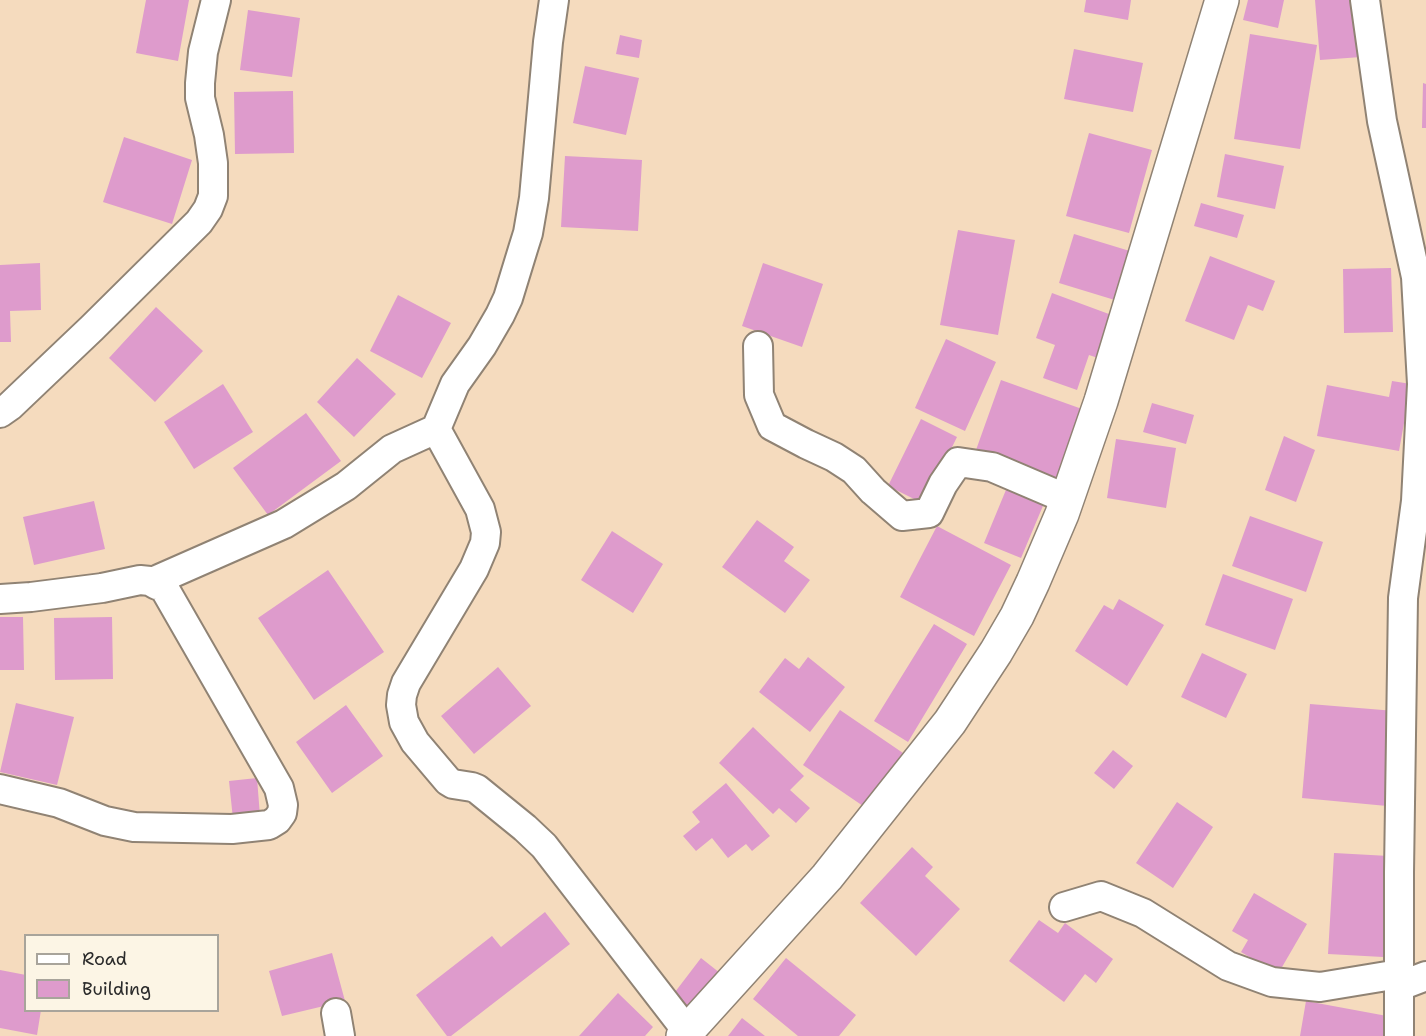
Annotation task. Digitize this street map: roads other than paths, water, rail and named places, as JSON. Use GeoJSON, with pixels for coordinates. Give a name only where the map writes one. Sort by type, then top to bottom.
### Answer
{"type":"FeatureCollection","features":[{"type":"Feature","properties":{"kind":"street"},"geometry":{"type":"LineString","coordinates":[[0,413],[92,328],[199,222],[208,209],[213,196],[213,163],[200,98],[200,83],[204,52],[216,0]]}},
{"type":"Feature","properties":{"kind":"street"},"geometry":{"type":"LineString","coordinates":[[0,599],[102,588],[140,580],[150,581],[157,585],[159,579],[284,524],[346,486],[392,448],[436,429],[455,384],[482,346],[500,315],[524,249],[534,198],[554,0]]}},
{"type":"Feature","properties":{"kind":"street"},"geometry":{"type":"LineString","coordinates":[[436,429],[480,509],[486,532],[485,543],[474,569],[406,683],[401,705],[404,722],[415,742],[448,781],[477,789],[544,846],[685,1034],[827,877],[950,722],[1017,616],[1034,582],[1067,499],[1101,401],[1222,0]]}},
{"type":"Feature","properties":{"kind":"street"},"geometry":{"type":"LineString","coordinates":[[1365,0],[1383,121],[1416,277],[1422,384],[1416,501],[1404,598],[1399,872],[1408,978],[1399,1036]]}},
{"type":"Feature","properties":{"kind":"street"},"geometry":{"type":"LineString","coordinates":[[758,346],[759,395],[772,426],[834,457],[854,470],[873,492],[902,516],[928,513],[958,462],[992,467],[1067,499]]}},
{"type":"Feature","properties":{"kind":"street"},"geometry":{"type":"LineString","coordinates":[[0,789],[59,803],[105,821],[134,827],[232,829],[259,827],[278,820],[283,805],[279,788],[159,579]]}},
{"type":"Feature","properties":{"kind":"street"},"geometry":{"type":"LineString","coordinates":[[1064,907],[1101,896],[1143,913],[1228,966],[1272,982],[1320,987],[1408,978]]}}]}
